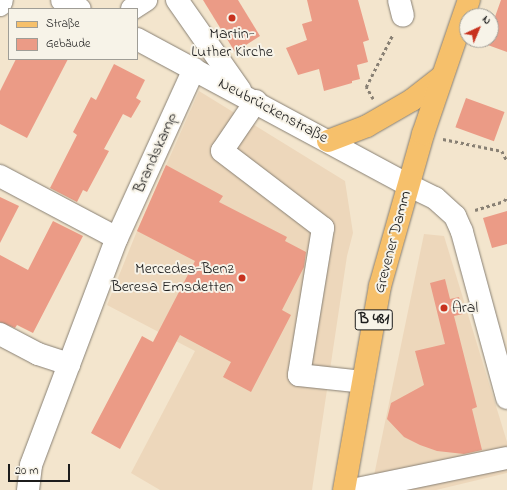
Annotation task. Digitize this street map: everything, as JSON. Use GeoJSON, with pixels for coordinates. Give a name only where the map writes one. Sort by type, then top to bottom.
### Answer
{"type":"FeatureCollection","features":[{"type":"Feature","properties":{"kind":"main road","name":"Grevener Damm"},"geometry":{"type":"LineString","coordinates":[[344,490],[380,286],[408,185],[441,77],[469,0]]}},
{"type":"Feature","properties":{"kind":"main road"},"geometry":{"type":"LineString","coordinates":[[328,141],[367,126],[412,100],[441,77]]}},
{"type":"Feature","properties":{"kind":"street"},"geometry":{"type":"LineString","coordinates":[[0,5],[2,0]]}},
{"type":"Feature","properties":{"kind":"street"},"geometry":{"type":"LineString","coordinates":[[62,0],[78,8]]}},
{"type":"Feature","properties":{"kind":"street"},"geometry":{"type":"LineString","coordinates":[[134,8],[146,0]]}},
{"type":"Feature","properties":{"kind":"street"},"geometry":{"type":"LineString","coordinates":[[177,0],[249,98],[222,151],[323,228],[299,375],[363,382]]}},
{"type":"Feature","properties":{"kind":"street","name":"Neubrückenstraße"},"geometry":{"type":"LineString","coordinates":[[138,40],[194,68],[408,185],[435,198],[455,216]]}},
{"type":"Feature","properties":{"kind":"street","name":"Brandskamp"},"geometry":{"type":"LineString","coordinates":[[28,490],[31,465],[68,364],[118,238],[194,68]]}},
{"type":"Feature","properties":{"kind":"street"},"geometry":{"type":"LineString","coordinates":[[0,176],[118,238]]}},
{"type":"Feature","properties":{"kind":"street"},"geometry":{"type":"LineString","coordinates":[[455,216],[462,232],[507,398]]}},
{"type":"Feature","properties":{"kind":"street"},"geometry":{"type":"LineString","coordinates":[[0,334],[38,354],[68,364]]}},
{"type":"Feature","properties":{"kind":"street"},"geometry":{"type":"LineString","coordinates":[[352,490],[507,458]]}},
{"type":"Feature","properties":{"kind":"path"},"geometry":{"type":"LineString","coordinates":[[455,216],[504,201],[507,197]]}},
{"type":"Feature","properties":{"kind":"shaded area"},"geometry":{"type":"Polygon","coordinates":[[[199,91],[345,181],[353,233],[347,256],[312,490],[160,490],[131,473],[195,351],[107,305],[137,231],[199,91]]]}},
{"type":"Feature","properties":{"kind":"shaded area"},"geometry":{"type":"Polygon","coordinates":[[[424,234],[444,236],[507,442],[507,473],[436,490],[371,490],[424,234]]]}},
{"type":"Feature","properties":{"kind":"building","name":"Martin- Luther Kirche"},"geometry":{"type":"Polygon","coordinates":[[[203,0],[238,0],[260,36],[235,52],[203,0]]]}},
{"type":"Feature","properties":{"kind":"building"},"geometry":{"type":"Polygon","coordinates":[[[307,0],[358,0],[369,40],[363,42],[368,62],[357,65],[360,79],[352,81],[352,83],[324,91],[319,69],[298,75],[286,48],[307,40],[302,24],[312,21],[307,0]]]}},
{"type":"Feature","properties":{"kind":"building"},"geometry":{"type":"Polygon","coordinates":[[[501,0],[507,0],[507,52],[496,48],[499,48],[498,8],[501,0]]]}},
{"type":"Feature","properties":{"kind":"building"},"geometry":{"type":"Polygon","coordinates":[[[16,60],[67,60],[27,138],[0,124],[0,91],[16,60]]]}},
{"type":"Feature","properties":{"kind":"building"},"geometry":{"type":"Polygon","coordinates":[[[114,64],[145,80],[136,98],[141,101],[131,118],[123,114],[104,149],[109,151],[87,192],[83,190],[77,202],[50,188],[77,135],[73,132],[91,97],[96,100],[114,64]]]}},
{"type":"Feature","properties":{"kind":"building"},"geometry":{"type":"Polygon","coordinates":[[[466,98],[505,112],[494,141],[455,127],[466,98]]]}},
{"type":"Feature","properties":{"kind":"building","name":"Mercedes-Benz Beresa Emsdetten"},"geometry":{"type":"Polygon","coordinates":[[[166,165],[223,196],[219,202],[287,237],[285,241],[306,252],[304,267],[282,310],[291,315],[251,392],[223,377],[231,362],[180,335],[120,449],[91,433],[142,336],[153,342],[195,261],[137,231],[166,165]]]}},
{"type":"Feature","properties":{"kind":"building"},"geometry":{"type":"Polygon","coordinates":[[[0,197],[19,206],[0,243],[0,197]]]}},
{"type":"Feature","properties":{"kind":"building"},"geometry":{"type":"Polygon","coordinates":[[[507,211],[507,244],[492,248],[483,218],[507,211]]]}},
{"type":"Feature","properties":{"kind":"building"},"geometry":{"type":"Polygon","coordinates":[[[53,221],[83,236],[33,333],[17,325],[15,328],[0,322],[0,255],[28,270],[53,221]]]}},
{"type":"Feature","properties":{"kind":"building"},"geometry":{"type":"Polygon","coordinates":[[[445,279],[450,299],[459,297],[463,314],[454,316],[477,407],[472,409],[482,450],[464,454],[437,451],[420,445],[404,437],[387,419],[391,403],[424,385],[415,351],[445,344],[430,283],[445,279]]]}},
{"type":"Feature","properties":{"kind":"place","name":"Martin- Luther Kirche"},"geometry":{"type":"Point","coordinates":[232,18]}},
{"type":"Feature","properties":{"kind":"place","name":"Mercedes-Benz Beresa Emsdetten"},"geometry":{"type":"Point","coordinates":[242,278]}},
{"type":"Feature","properties":{"kind":"place","name":"Aral"},"geometry":{"type":"Point","coordinates":[444,308]}}]}
